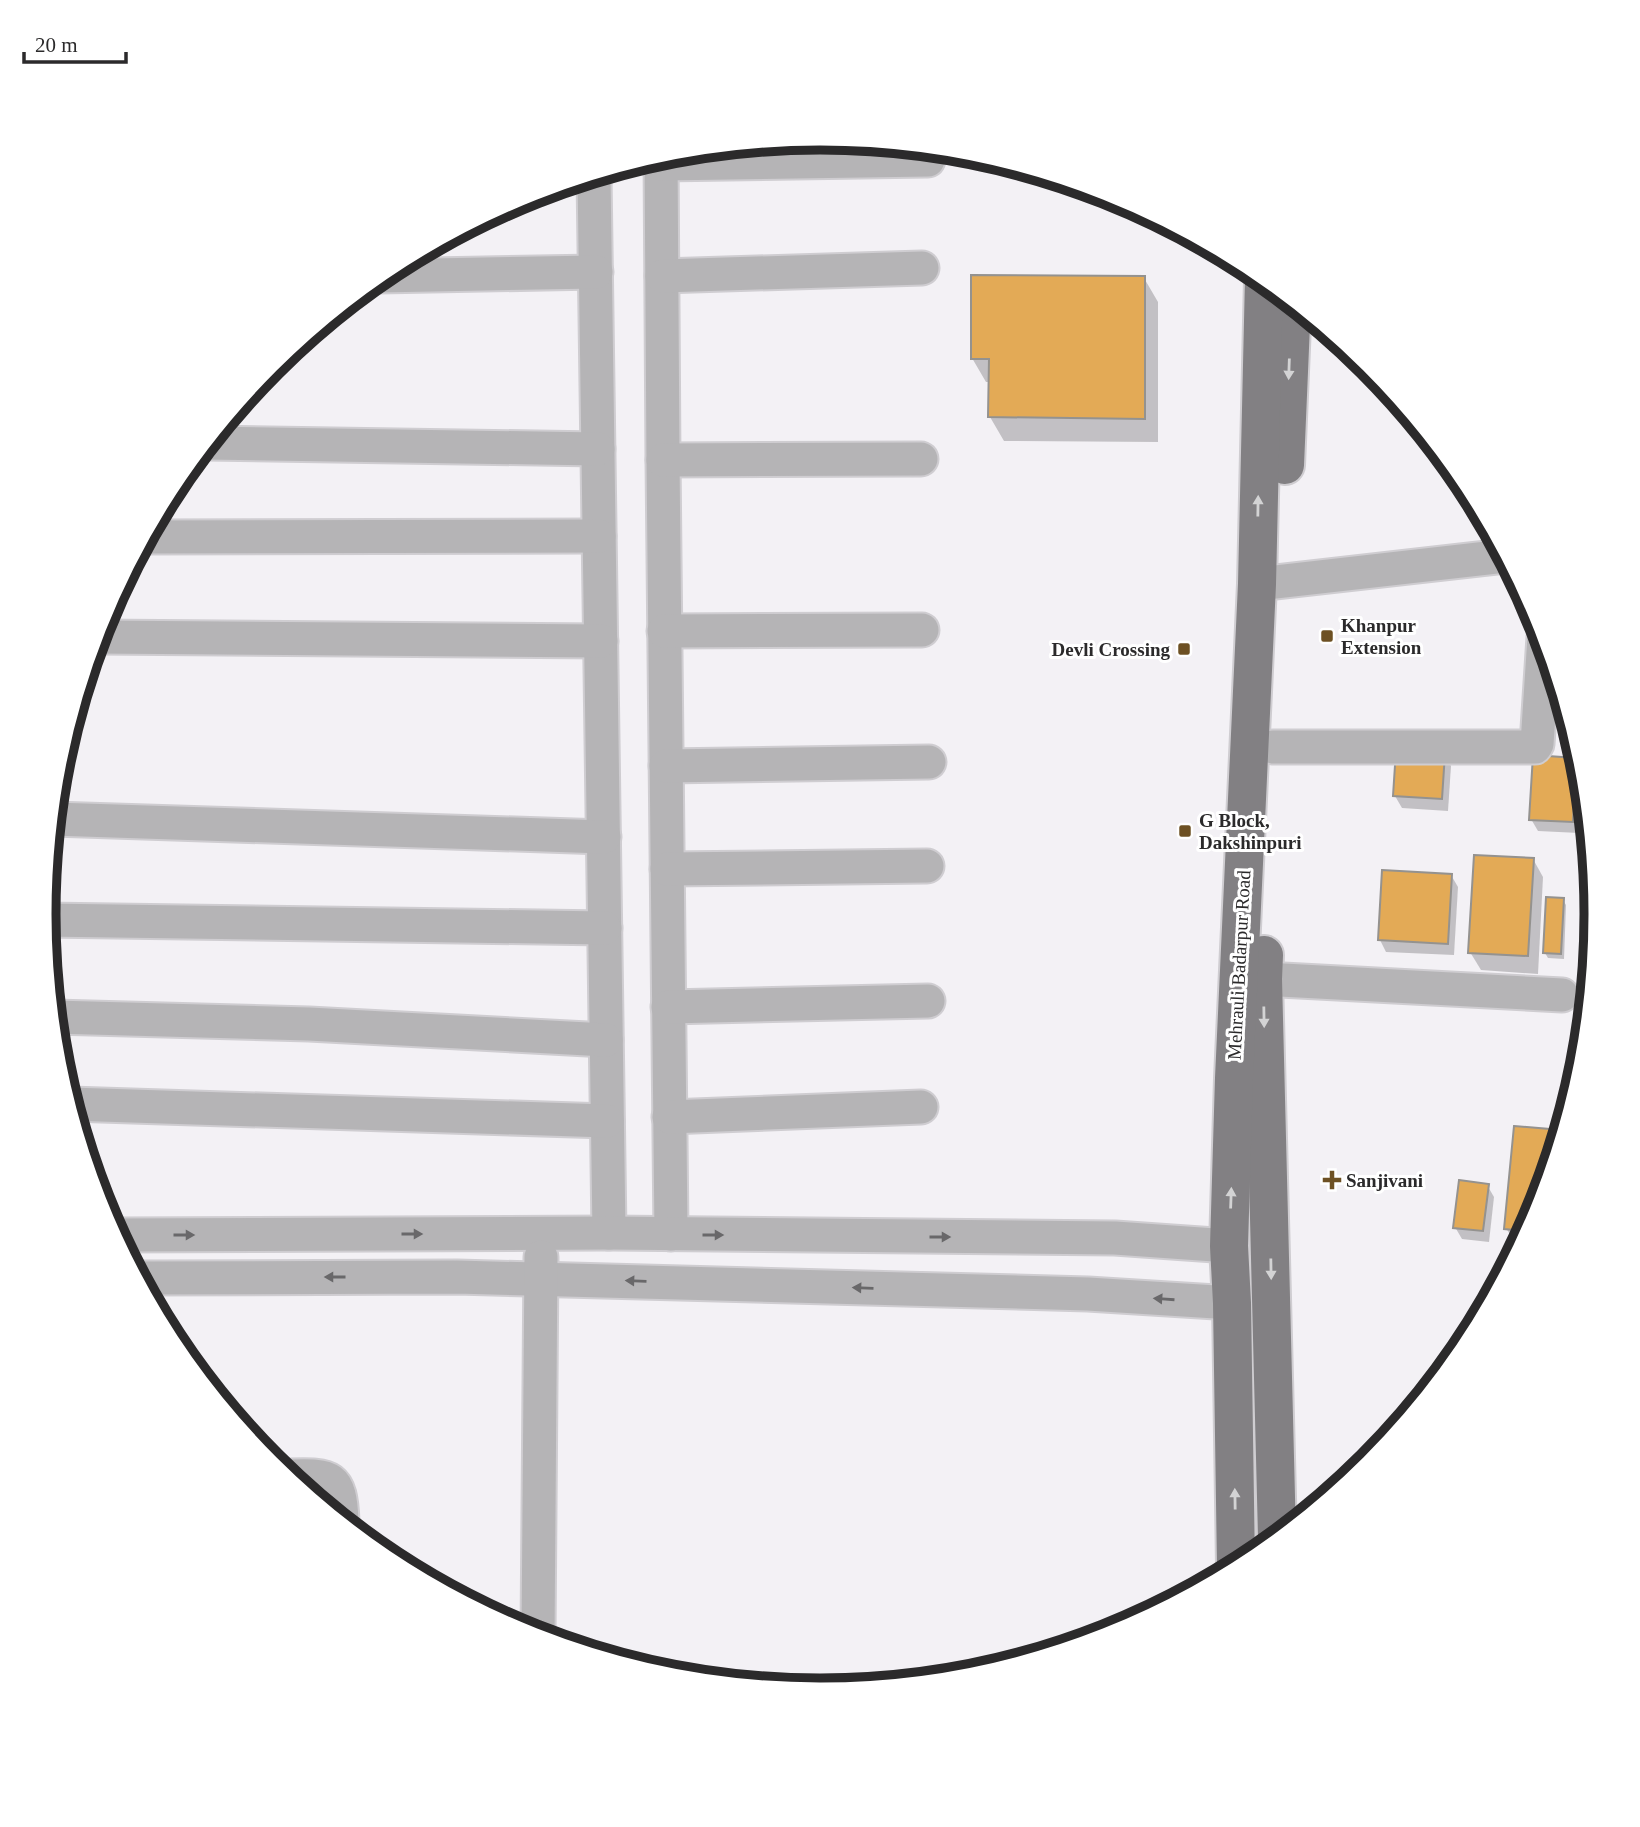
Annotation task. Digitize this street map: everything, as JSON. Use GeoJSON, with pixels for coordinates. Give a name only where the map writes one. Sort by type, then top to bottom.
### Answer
{"type":"FeatureCollection","features":[{"type":"Feature","properties":{"kind":"main road","name":"Mehrauli Badarpur Road"},"geometry":{"type":"LineString","coordinates":[[1264,292],[1273,747],[1264,979],[1278,1525]]}},
{"type":"Feature","properties":{"kind":"main road","name":"Mehrauli Badarpur Road"},"geometry":{"type":"LineString","coordinates":[[1236,1554],[1230,1247],[1235,1064],[1268,583],[1291,312]]}},
{"type":"Feature","properties":{"kind":"street"},"geometry":{"type":"LineString","coordinates":[[701,159],[928,160]]}},
{"type":"Feature","properties":{"kind":"street"},"geometry":{"type":"LineString","coordinates":[[661,166],[671,1234]]}},
{"type":"Feature","properties":{"kind":"street"},"geometry":{"type":"LineString","coordinates":[[594,184],[609,1233]]}},
{"type":"Feature","properties":{"kind":"street"},"geometry":{"type":"LineString","coordinates":[[662,276],[922,268]]}},
{"type":"Feature","properties":{"kind":"street"},"geometry":{"type":"LineString","coordinates":[[400,276],[596,272]]}},
{"type":"Feature","properties":{"kind":"street"},"geometry":{"type":"LineString","coordinates":[[218,443],[598,449]]}},
{"type":"Feature","properties":{"kind":"street"},"geometry":{"type":"LineString","coordinates":[[663,460],[921,459]]}},
{"type":"Feature","properties":{"kind":"street"},"geometry":{"type":"LineString","coordinates":[[155,537],[599,536]]}},
{"type":"Feature","properties":{"kind":"street"},"geometry":{"type":"LineString","coordinates":[[1268,583],[1495,557]]}},
{"type":"Feature","properties":{"kind":"street"},"geometry":{"type":"LineString","coordinates":[[664,631],[922,629]]}},
{"type":"Feature","properties":{"kind":"street"},"geometry":{"type":"LineString","coordinates":[[108,637],[601,641]]}},
{"type":"Feature","properties":{"kind":"street"},"geometry":{"type":"LineString","coordinates":[[1273,747],[1535,747],[1542,666]]}},
{"type":"Feature","properties":{"kind":"street"},"geometry":{"type":"LineString","coordinates":[[666,766],[929,762]]}},
{"type":"Feature","properties":{"kind":"street"},"geometry":{"type":"LineString","coordinates":[[62,819],[604,837]]}},
{"type":"Feature","properties":{"kind":"street"},"geometry":{"type":"LineString","coordinates":[[667,869],[928,866]]}},
{"type":"Feature","properties":{"kind":"street"},"geometry":{"type":"LineString","coordinates":[[56,920],[605,929]]}},
{"type":"Feature","properties":{"kind":"street"},"geometry":{"type":"LineString","coordinates":[[1264,979],[1562,995]]}},
{"type":"Feature","properties":{"kind":"street"},"geometry":{"type":"LineString","coordinates":[[668,1007],[928,1000]]}},
{"type":"Feature","properties":{"kind":"street"},"geometry":{"type":"LineString","coordinates":[[64,1017],[309,1024],[606,1040]]}},
{"type":"Feature","properties":{"kind":"street"},"geometry":{"type":"LineString","coordinates":[[80,1104],[607,1121]]}},
{"type":"Feature","properties":{"kind":"street"},"geometry":{"type":"LineString","coordinates":[[669,1117],[922,1107]]}},
{"type":"Feature","properties":{"kind":"street"},"geometry":{"type":"LineString","coordinates":[[128,1236],[609,1233],[1115,1238],[1230,1247]]}},
{"type":"Feature","properties":{"kind":"street"},"geometry":{"type":"LineString","coordinates":[[538,1623],[541,1234]]}},
{"type":"Feature","properties":{"kind":"street"},"geometry":{"type":"LineString","coordinates":[[149,1278],[457,1277],[1088,1294],[1232,1303]]}},
{"type":"Feature","properties":{"kind":"street"},"geometry":{"type":"LineString","coordinates":[[303,1476],[324,1476],[335,1484],[341,1498],[341,1509]]}},
{"type":"Feature","properties":{"kind":"building"},"geometry":{"type":"Polygon","coordinates":[[[971,275],[1145,276],[1145,419],[988,417],[989,359],[971,359],[971,275]]]}},
{"type":"Feature","properties":{"kind":"building"},"geometry":{"type":"Polygon","coordinates":[[[1396,750],[1445,753],[1442,799],[1393,796],[1396,750]]]}},
{"type":"Feature","properties":{"kind":"building"},"geometry":{"type":"Polygon","coordinates":[[[1533,755],[1567,757],[1574,796],[1573,822],[1529,820],[1533,755]]]}},
{"type":"Feature","properties":{"kind":"building"},"geometry":{"type":"Polygon","coordinates":[[[1474,855],[1534,858],[1528,956],[1468,953],[1474,855]]]}},
{"type":"Feature","properties":{"kind":"building"},"geometry":{"type":"Polygon","coordinates":[[[1382,870],[1452,874],[1448,944],[1378,940],[1382,870]]]}},
{"type":"Feature","properties":{"kind":"building"},"geometry":{"type":"Polygon","coordinates":[[[1546,897],[1564,898],[1561,954],[1543,953],[1546,897]]]}},
{"type":"Feature","properties":{"kind":"building"},"geometry":{"type":"Polygon","coordinates":[[[1514,1126],[1552,1129],[1526,1206],[1515,1230],[1504,1229],[1514,1126]]]}},
{"type":"Feature","properties":{"kind":"building"},"geometry":{"type":"Polygon","coordinates":[[[1459,1180],[1489,1184],[1483,1231],[1453,1228],[1459,1180]]]}},
{"type":"Feature","properties":{"kind":"place","name":"Khanpur Extension"},"geometry":{"type":"Point","coordinates":[1327,636]}},
{"type":"Feature","properties":{"kind":"place","name":"Devli Crossing"},"geometry":{"type":"Point","coordinates":[1184,649]}},
{"type":"Feature","properties":{"kind":"place","name":"G Block, Dakshinpuri"},"geometry":{"type":"Point","coordinates":[1185,831]}},
{"type":"Feature","properties":{"kind":"place","name":"Sanjivani"},"geometry":{"type":"Point","coordinates":[1332,1180]}}]}
